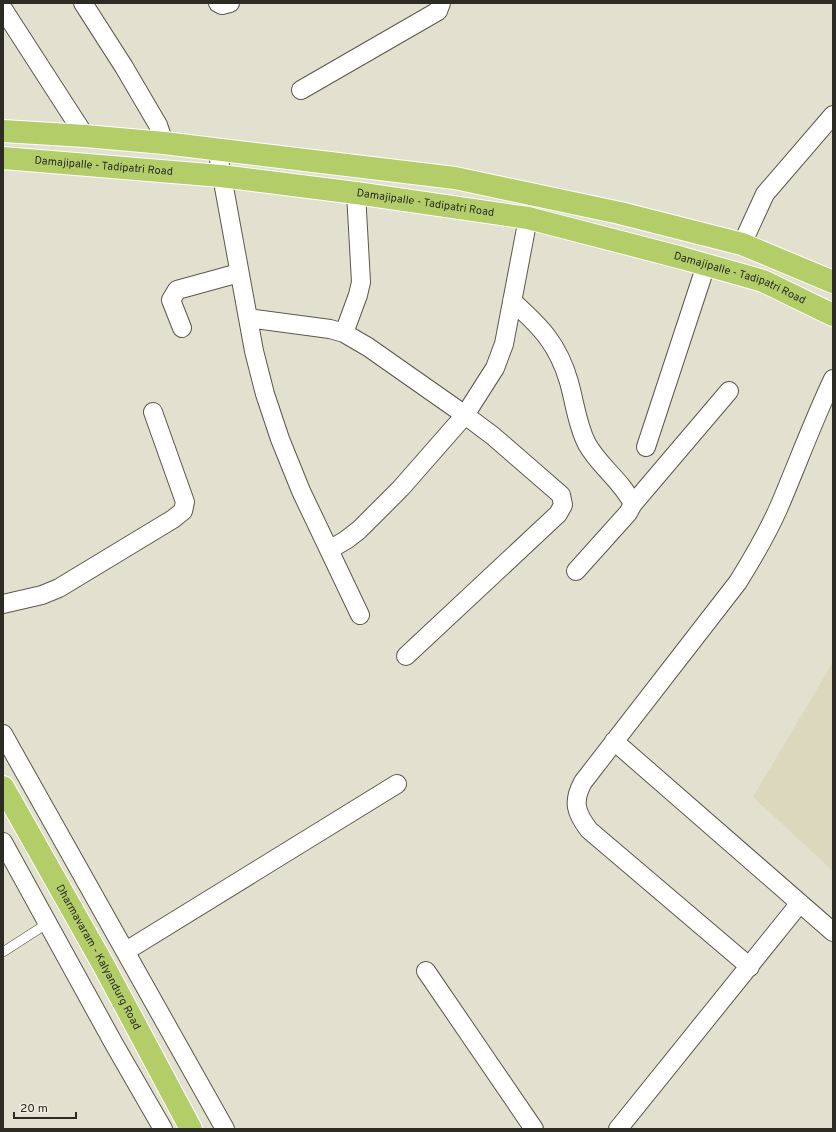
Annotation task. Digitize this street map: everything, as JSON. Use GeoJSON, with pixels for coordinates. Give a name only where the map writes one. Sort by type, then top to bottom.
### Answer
{"type":"FeatureCollection","features":[{"type":"Feature","properties":{"kind":"main road"},"geometry":{"type":"LineString","coordinates":[[3,131],[164,142],[462,179],[620,213],[742,244],[833,282]]}},
{"type":"Feature","properties":{"kind":"main road","name":"Damajipalle - Tadipatri Road"},"geometry":{"type":"LineString","coordinates":[[3,158],[221,176],[356,193],[528,218],[763,281],[833,315]]}},
{"type":"Feature","properties":{"kind":"main road","name":"Dharmavaram - Kalyandurg Road"},"geometry":{"type":"LineString","coordinates":[[3,787],[104,966],[191,1129]]}},
{"type":"Feature","properties":{"kind":"street"},"geometry":{"type":"LineString","coordinates":[[83,3],[124,67],[158,125],[164,142]]}},
{"type":"Feature","properties":{"kind":"street"},"geometry":{"type":"LineString","coordinates":[[218,3],[222,5],[230,3]]}},
{"type":"Feature","properties":{"kind":"street"},"geometry":{"type":"LineString","coordinates":[[301,90],[438,11],[441,3]]}},
{"type":"Feature","properties":{"kind":"street"},"geometry":{"type":"LineString","coordinates":[[3,8],[86,136]]}},
{"type":"Feature","properties":{"kind":"street"},"geometry":{"type":"LineString","coordinates":[[742,244],[765,194],[833,115]]}},
{"type":"Feature","properties":{"kind":"street"},"geometry":{"type":"LineString","coordinates":[[217,149],[239,273],[260,378],[280,439],[301,491],[360,615]]}},
{"type":"Feature","properties":{"kind":"street"},"geometry":{"type":"LineString","coordinates":[[344,333],[358,295],[361,282],[356,193]]}},
{"type":"Feature","properties":{"kind":"street"},"geometry":{"type":"LineString","coordinates":[[329,550],[346,540],[367,522],[401,488],[466,415],[495,368],[504,344],[528,218]]}},
{"type":"Feature","properties":{"kind":"street"},"geometry":{"type":"LineString","coordinates":[[646,447],[706,265]]}},
{"type":"Feature","properties":{"kind":"street"},"geometry":{"type":"LineString","coordinates":[[182,328],[171,300],[177,290],[239,273]]}},
{"type":"Feature","properties":{"kind":"street"},"geometry":{"type":"LineString","coordinates":[[512,301],[537,323],[563,362],[570,383],[578,420],[587,443],[600,463],[628,495],[633,504]]}},
{"type":"Feature","properties":{"kind":"street"},"geometry":{"type":"LineString","coordinates":[[248,318],[330,329],[344,333],[368,347],[466,415],[522,460],[561,495],[563,505],[558,514],[406,656]]}},
{"type":"Feature","properties":{"kind":"street"},"geometry":{"type":"LineString","coordinates":[[750,967],[589,830],[580,818],[576,804],[577,792],[614,741],[738,582],[751,561],[778,509],[818,409],[833,379]]}},
{"type":"Feature","properties":{"kind":"street"},"geometry":{"type":"LineString","coordinates":[[576,571],[628,513],[633,504],[729,391]]}},
{"type":"Feature","properties":{"kind":"street"},"geometry":{"type":"LineString","coordinates":[[3,604],[42,595],[59,588],[173,519],[183,511],[185,502],[153,412]]}},
{"type":"Feature","properties":{"kind":"street"},"geometry":{"type":"LineString","coordinates":[[3,734],[225,1129]]}},
{"type":"Feature","properties":{"kind":"street"},"geometry":{"type":"LineString","coordinates":[[614,741],[833,932]]}},
{"type":"Feature","properties":{"kind":"street"},"geometry":{"type":"LineString","coordinates":[[126,951],[397,784]]}},
{"type":"Feature","properties":{"kind":"street"},"geometry":{"type":"LineString","coordinates":[[3,842],[114,1044],[163,1129]]}},
{"type":"Feature","properties":{"kind":"street"},"geometry":{"type":"LineString","coordinates":[[618,1129],[800,903]]}},
{"type":"Feature","properties":{"kind":"street"},"geometry":{"type":"LineString","coordinates":[[426,971],[534,1129]]}},
{"type":"Feature","properties":{"kind":"lane"},"geometry":{"type":"LineString","coordinates":[[3,952],[48,923]]}},
{"type":"Feature","properties":{"kind":"shaded area"},"geometry":{"type":"Polygon","coordinates":[[[833,662],[833,871],[753,797],[833,662]]]}}]}
